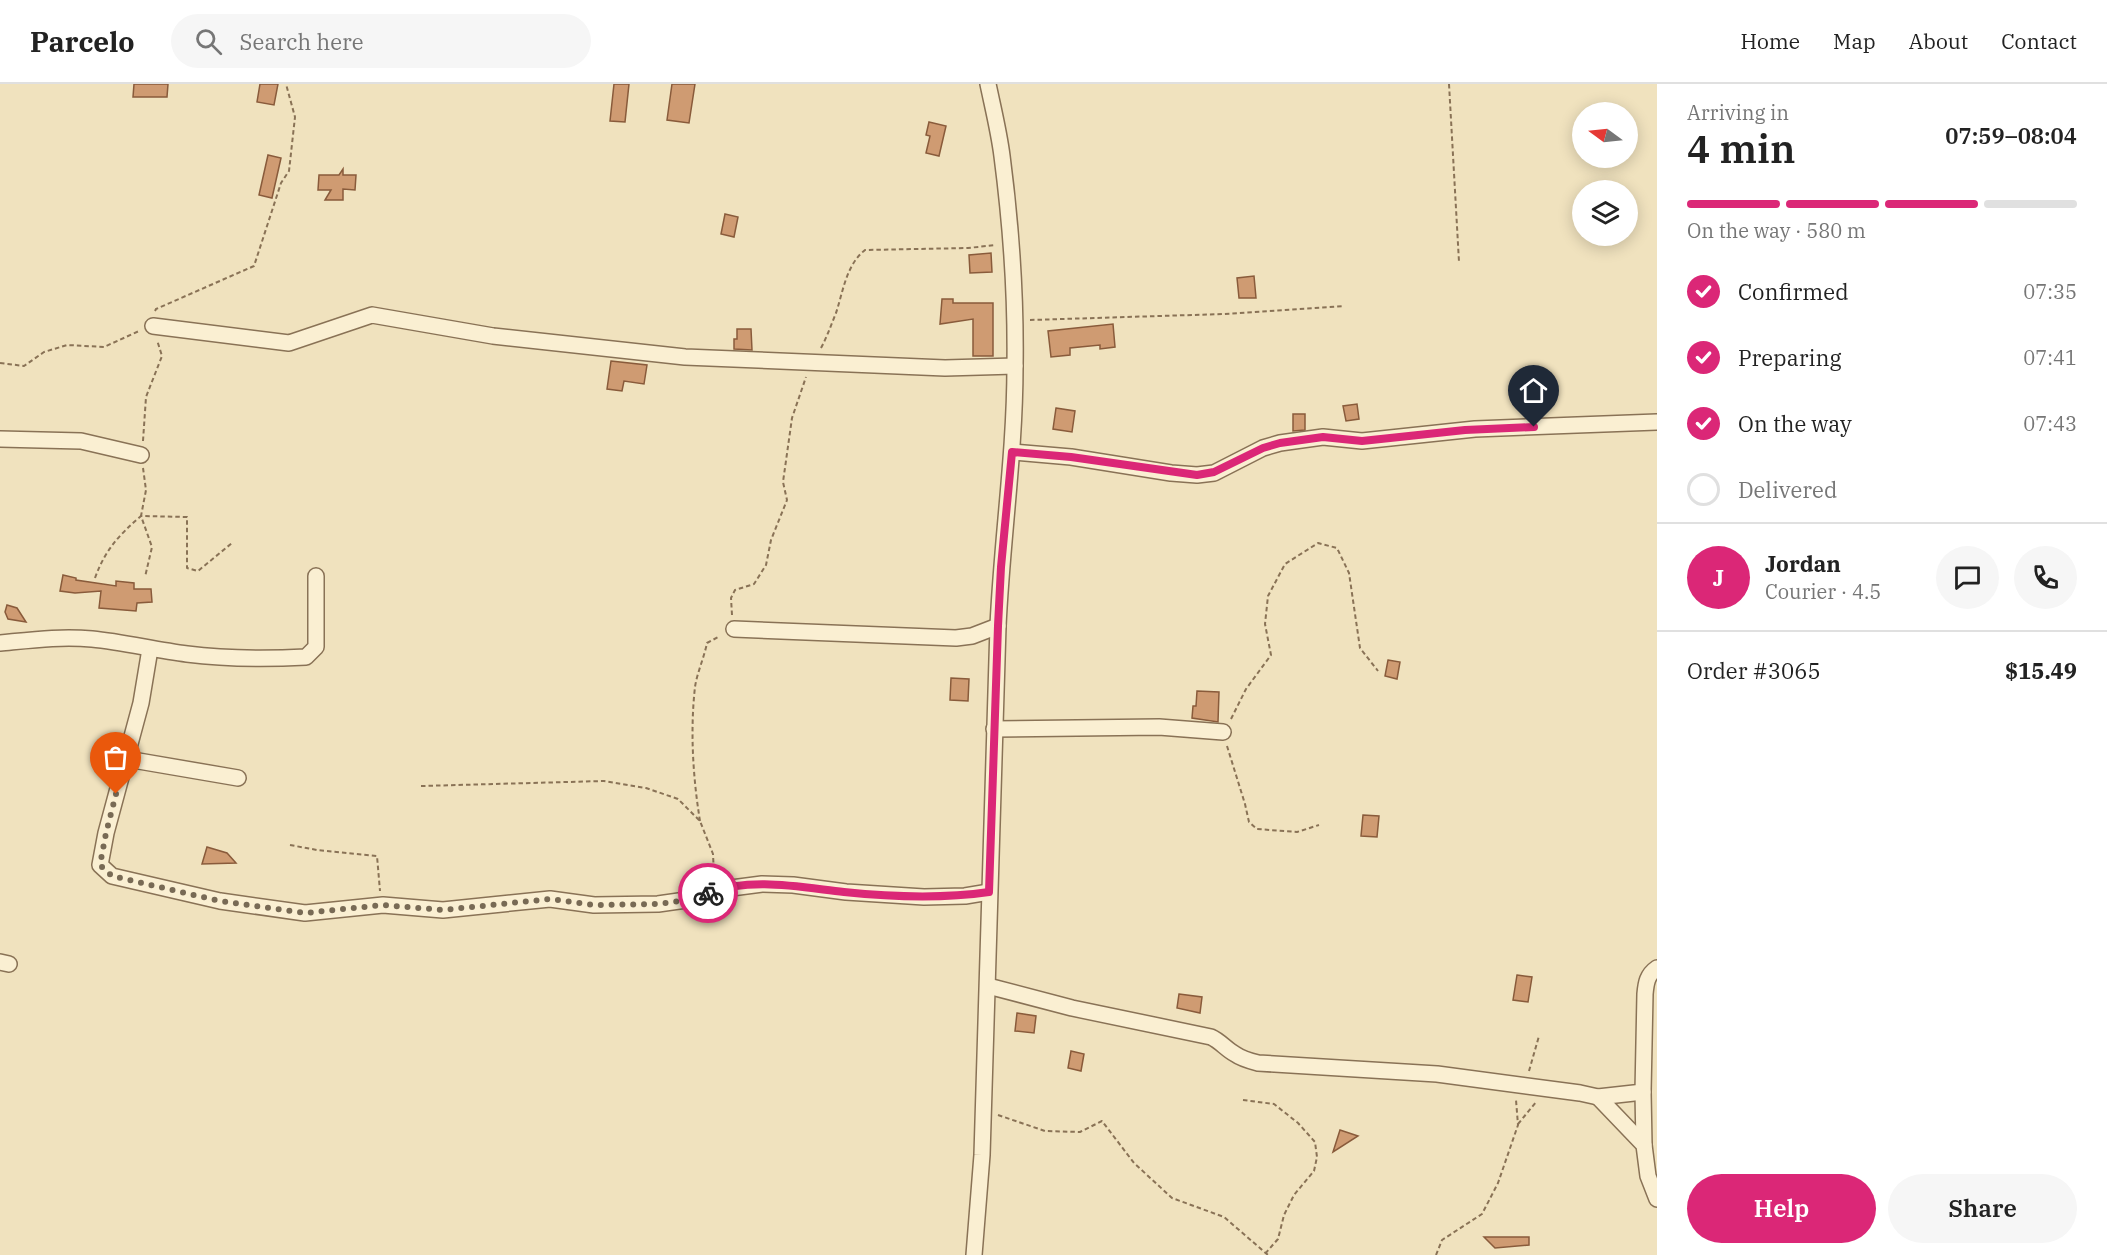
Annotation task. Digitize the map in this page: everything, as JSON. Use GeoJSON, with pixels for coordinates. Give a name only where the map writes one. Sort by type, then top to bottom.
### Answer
{"type":"FeatureCollection","features":[{"type":"Feature","properties":{"kind":"street"},"geometry":{"type":"LineString","coordinates":[[974,1255],[982,1155],[998,626],[1012,452],[1015,366],[1011,243],[1002,154],[988,84]]}},
{"type":"Feature","properties":{"kind":"street"},"geometry":{"type":"LineString","coordinates":[[153,326],[289,343],[372,315],[494,336],[686,357],[945,368],[1015,366]]}},
{"type":"Feature","properties":{"kind":"street"},"geometry":{"type":"LineString","coordinates":[[1012,452],[1071,457],[1197,475],[1214,472],[1263,448],[1280,443],[1323,437],[1362,441],[1475,429],[1657,422]]}},
{"type":"Feature","properties":{"kind":"street"},"geometry":{"type":"LineString","coordinates":[[0,439],[81,441],[141,455]]}},
{"type":"Feature","properties":{"kind":"street"},"geometry":{"type":"LineString","coordinates":[[0,643],[61,638],[92,639],[211,656],[273,659],[306,657],[316,647],[316,576]]}},
{"type":"Feature","properties":{"kind":"street"},"geometry":{"type":"LineString","coordinates":[[734,629],[956,639],[972,636],[998,626]]}},
{"type":"Feature","properties":{"kind":"street"},"geometry":{"type":"LineString","coordinates":[[150,649],[141,703],[106,833],[100,865],[112,876],[220,901],[305,913],[383,905],[443,910],[550,899],[594,905],[628,906],[686,900],[716,890],[762,884],[924,897],[965,896],[989,892]]}},
{"type":"Feature","properties":{"kind":"street"},"geometry":{"type":"LineString","coordinates":[[994,729],[1159,727],[1223,732]]}},
{"type":"Feature","properties":{"kind":"street"},"geometry":{"type":"LineString","coordinates":[[127,759],[238,778]]}},
{"type":"Feature","properties":{"kind":"street"},"geometry":{"type":"LineString","coordinates":[[1657,968],[1651,972],[1646,981],[1643,1092],[1644,1145],[1648,1176],[1657,1199]]}},
{"type":"Feature","properties":{"kind":"street"},"geometry":{"type":"LineString","coordinates":[[988,986],[1072,1008],[1211,1037],[1217,1039],[1234,1054],[1258,1063],[1437,1074],[1598,1097],[1643,1092]]}},
{"type":"Feature","properties":{"kind":"street"},"geometry":{"type":"LineString","coordinates":[[1598,1097],[1644,1145]]}},
{"type":"Feature","properties":{"kind":"path"},"geometry":{"type":"LineString","coordinates":[[1449,84],[1459,262]]}},
{"type":"Feature","properties":{"kind":"path"},"geometry":{"type":"LineString","coordinates":[[716,890],[713,854],[700,821],[694,786],[693,717],[696,684],[707,643],[734,629],[731,598],[735,590],[754,584],[766,565],[771,540],[788,500],[783,482],[792,418],[810,363],[828,333],[856,257],[865,250],[968,248],[1011,243]]}},
{"type":"Feature","properties":{"kind":"path"},"geometry":{"type":"LineString","coordinates":[[1015,320],[1224,314],[1344,306]]}},
{"type":"Feature","properties":{"kind":"path"},"geometry":{"type":"LineString","coordinates":[[0,363],[24,366],[44,352],[67,345],[104,347],[153,326]]}},
{"type":"Feature","properties":{"kind":"path"},"geometry":{"type":"LineString","coordinates":[[95,578],[100,564],[117,538],[141,516],[187,517],[187,568],[198,571],[232,543]]}},
{"type":"Feature","properties":{"kind":"path"},"geometry":{"type":"LineString","coordinates":[[1319,825],[1297,832],[1257,829],[1249,822],[1223,732],[1246,689],[1271,655],[1265,624],[1268,596],[1285,564],[1318,543],[1337,548],[1349,573],[1360,648],[1378,671]]}},
{"type":"Feature","properties":{"kind":"path"},"geometry":{"type":"LineString","coordinates":[[421,786],[604,781],[646,788],[678,799],[700,821]]}},
{"type":"Feature","properties":{"kind":"path"},"geometry":{"type":"LineString","coordinates":[[290,844],[317,850],[377,856],[383,905]]}},
{"type":"Feature","properties":{"kind":"path"},"geometry":{"type":"LineString","coordinates":[[1436,1255],[1442,1240],[1482,1215],[1498,1183],[1518,1125],[1520,1085],[1539,1036]]}},
{"type":"Feature","properties":{"kind":"path"},"geometry":{"type":"LineString","coordinates":[[1518,1125],[1546,1089]]}},
{"type":"Feature","properties":{"kind":"path"},"geometry":{"type":"LineString","coordinates":[[1243,1100],[1274,1104],[1298,1123],[1315,1142],[1317,1157],[1314,1171],[1294,1195],[1284,1215],[1278,1239],[1264,1253]]}},
{"type":"Feature","properties":{"kind":"path"},"geometry":{"type":"LineString","coordinates":[[983,1111],[1045,1131],[1080,1132],[1102,1121],[1134,1162],[1172,1198],[1224,1217],[1268,1255]]}},
{"type":"Feature","properties":{"kind":"building"},"geometry":{"type":"Polygon","coordinates":[[[134,84],[168,84],[167,97],[133,97],[134,84]]]}},
{"type":"Feature","properties":{"kind":"building"},"geometry":{"type":"Polygon","coordinates":[[[260,84],[278,84],[274,105],[257,102],[260,84]]]}},
{"type":"Feature","properties":{"kind":"building"},"geometry":{"type":"Polygon","coordinates":[[[614,84],[629,84],[625,122],[610,121],[614,84]]]}},
{"type":"Feature","properties":{"kind":"building"},"geometry":{"type":"Polygon","coordinates":[[[672,84],[695,84],[689,123],[667,120],[672,84]]]}},
{"type":"Feature","properties":{"kind":"building"},"geometry":{"type":"Polygon","coordinates":[[[929,122],[946,126],[939,156],[926,153],[930,136],[926,135],[929,122]]]}},
{"type":"Feature","properties":{"kind":"building"},"geometry":{"type":"Polygon","coordinates":[[[268,155],[281,158],[272,198],[259,195],[268,155]]]}},
{"type":"Feature","properties":{"kind":"building"},"geometry":{"type":"Polygon","coordinates":[[[343,169],[343,175],[356,175],[355,190],[343,189],[343,200],[325,200],[331,190],[318,190],[319,175],[339,175],[343,169]]]}},
{"type":"Feature","properties":{"kind":"building"},"geometry":{"type":"Polygon","coordinates":[[[725,214],[738,217],[734,237],[721,234],[725,214]]]}},
{"type":"Feature","properties":{"kind":"building"},"geometry":{"type":"Polygon","coordinates":[[[991,253],[992,272],[970,273],[969,255],[991,253]]]}},
{"type":"Feature","properties":{"kind":"building"},"geometry":{"type":"Polygon","coordinates":[[[1254,276],[1256,298],[1239,298],[1237,278],[1254,276]]]}},
{"type":"Feature","properties":{"kind":"building"},"geometry":{"type":"Polygon","coordinates":[[[942,299],[953,299],[953,303],[993,303],[993,356],[973,356],[973,319],[940,324],[942,299]]]}},
{"type":"Feature","properties":{"kind":"building"},"geometry":{"type":"Polygon","coordinates":[[[1113,324],[1115,347],[1100,349],[1100,345],[1070,348],[1070,355],[1051,357],[1048,331],[1113,324]]]}},
{"type":"Feature","properties":{"kind":"building"},"geometry":{"type":"Polygon","coordinates":[[[737,329],[751,329],[752,350],[734,349],[737,329]]]}},
{"type":"Feature","properties":{"kind":"building"},"geometry":{"type":"Polygon","coordinates":[[[611,361],[647,365],[644,384],[624,381],[622,391],[607,389],[611,361]]]}},
{"type":"Feature","properties":{"kind":"building"},"geometry":{"type":"Polygon","coordinates":[[[1357,404],[1359,419],[1346,421],[1343,406],[1357,404]]]}},
{"type":"Feature","properties":{"kind":"building"},"geometry":{"type":"Polygon","coordinates":[[[1056,408],[1075,411],[1072,432],[1053,429],[1056,408]]]}},
{"type":"Feature","properties":{"kind":"building"},"geometry":{"type":"Polygon","coordinates":[[[1293,414],[1305,414],[1305,430],[1293,431],[1293,414]]]}},
{"type":"Feature","properties":{"kind":"building"},"geometry":{"type":"Polygon","coordinates":[[[63,575],[76,578],[76,580],[116,586],[116,581],[134,583],[134,589],[151,589],[152,602],[137,603],[136,611],[99,608],[101,591],[75,593],[60,591],[63,575]]]}},
{"type":"Feature","properties":{"kind":"building"},"geometry":{"type":"Polygon","coordinates":[[[7,605],[17,608],[26,622],[8,619],[5,612],[7,605]]]}},
{"type":"Feature","properties":{"kind":"building"},"geometry":{"type":"Polygon","coordinates":[[[1388,660],[1400,662],[1397,679],[1385,676],[1388,660]]]}},
{"type":"Feature","properties":{"kind":"building"},"geometry":{"type":"Polygon","coordinates":[[[951,678],[969,679],[968,701],[950,700],[951,678]]]}},
{"type":"Feature","properties":{"kind":"building"},"geometry":{"type":"Polygon","coordinates":[[[1197,691],[1219,692],[1218,722],[1192,718],[1197,691]]]}},
{"type":"Feature","properties":{"kind":"building"},"geometry":{"type":"Polygon","coordinates":[[[1363,815],[1379,816],[1377,837],[1361,836],[1363,815]]]}},
{"type":"Feature","properties":{"kind":"building"},"geometry":{"type":"Polygon","coordinates":[[[207,847],[227,853],[236,863],[202,864],[207,847]]]}},
{"type":"Feature","properties":{"kind":"building"},"geometry":{"type":"Polygon","coordinates":[[[1517,975],[1532,977],[1528,1002],[1513,1000],[1517,975]]]}},
{"type":"Feature","properties":{"kind":"building"},"geometry":{"type":"Polygon","coordinates":[[[1179,994],[1202,997],[1200,1013],[1177,1008],[1179,994]]]}},
{"type":"Feature","properties":{"kind":"building"},"geometry":{"type":"Polygon","coordinates":[[[1017,1013],[1036,1016],[1034,1033],[1015,1031],[1017,1013]]]}},
{"type":"Feature","properties":{"kind":"building"},"geometry":{"type":"Polygon","coordinates":[[[1071,1051],[1084,1054],[1081,1071],[1068,1068],[1071,1051]]]}},
{"type":"Feature","properties":{"kind":"building"},"geometry":{"type":"Polygon","coordinates":[[[1340,1130],[1358,1136],[1333,1152],[1340,1130]]]}},
{"type":"Feature","properties":{"kind":"building"},"geometry":{"type":"Polygon","coordinates":[[[1484,1237],[1529,1237],[1529,1245],[1495,1248],[1484,1237]]]}},
{"type":"Feature","properties":{"kind":"way so far"},"geometry":{"type":"LineString","coordinates":[[116,794],[100,865],[112,876],[220,901],[305,913],[383,905],[443,910],[550,899],[594,905],[628,906],[686,900],[708,893]]}},
{"type":"Feature","properties":{"kind":"route"},"geometry":{"type":"LineString","coordinates":[[708,893],[732,887],[762,884],[924,897],[965,896],[989,892],[994,697],[1001,567],[1012,452],[1071,457],[1197,475],[1214,472],[1263,448],[1280,443],[1323,437],[1362,441],[1465,430],[1534,427]]}}]}
